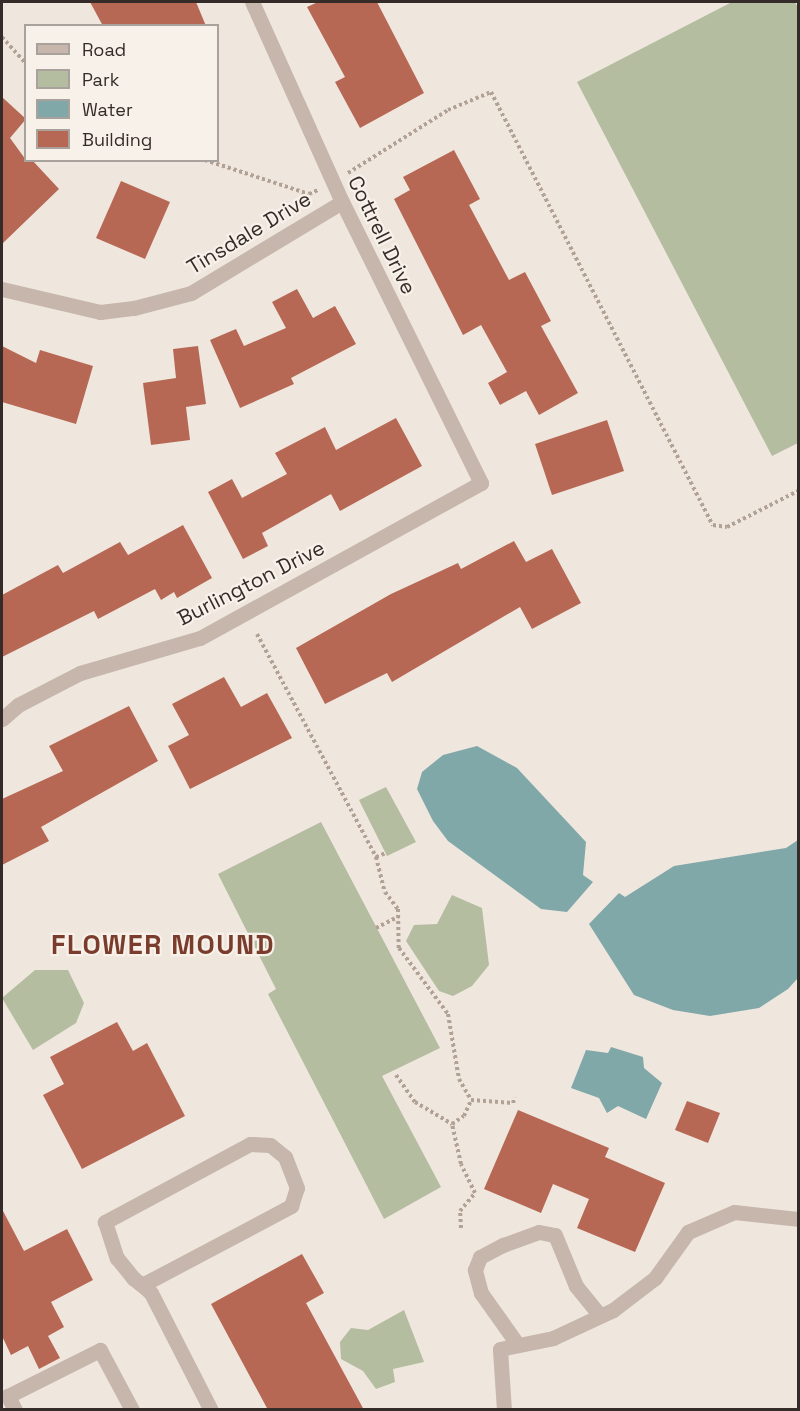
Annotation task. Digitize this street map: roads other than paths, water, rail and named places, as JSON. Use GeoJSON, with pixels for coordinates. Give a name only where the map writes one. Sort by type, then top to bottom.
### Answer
{"type":"FeatureCollection","features":[{"type":"Feature","properties":{"kind":"street","name":"Cottrell Drive"},"geometry":{"type":"LineString","coordinates":[[252,2],[342,202],[481,483]]}},
{"type":"Feature","properties":{"kind":"street","name":"Tinsdale Drive"},"geometry":{"type":"LineString","coordinates":[[2,289],[100,312],[134,308],[191,293],[342,202]]}},
{"type":"Feature","properties":{"kind":"street","name":"Burlington Drive"},"geometry":{"type":"LineString","coordinates":[[2,719],[18,705],[80,673],[200,638],[481,483]]}},
{"type":"Feature","properties":{"kind":"street"},"geometry":{"type":"LineString","coordinates":[[142,1285],[291,1206],[297,1188],[285,1157],[270,1145],[250,1144],[113,1213],[105,1222],[106,1231],[117,1258],[142,1285],[151,1293],[211,1410]]}},
{"type":"Feature","properties":{"kind":"street"},"geometry":{"type":"LineString","coordinates":[[504,1410],[500,1349],[553,1338],[600,1317],[655,1278],[687,1232],[734,1212],[798,1219]]}},
{"type":"Feature","properties":{"kind":"street"},"geometry":{"type":"LineString","coordinates":[[518,1345],[481,1293],[475,1270],[487,1252],[540,1232],[555,1235],[564,1245],[576,1286],[600,1317]]}},
{"type":"Feature","properties":{"kind":"street"},"geometry":{"type":"LineString","coordinates":[[15,1410],[8,1396],[100,1350],[132,1410]]}},
{"type":"Feature","properties":{"kind":"water"},"geometry":{"type":"Polygon","coordinates":[[[477,746],[517,768],[586,842],[583,875],[593,882],[567,912],[541,909],[448,841],[433,821],[417,789],[422,772],[443,755],[477,746]]]}},
{"type":"Feature","properties":{"kind":"water"},"geometry":{"type":"Polygon","coordinates":[[[798,840],[798,978],[788,989],[759,1008],[710,1016],[673,1010],[634,995],[589,924],[619,893],[625,897],[674,866],[786,848],[798,840]]]}},
{"type":"Feature","properties":{"kind":"water"},"geometry":{"type":"Polygon","coordinates":[[[611,1047],[643,1057],[644,1068],[662,1083],[646,1119],[618,1106],[607,1113],[599,1098],[571,1088],[586,1050],[608,1053],[611,1047]]]}},
{"type":"Feature","properties":{"kind":"district","name":"FLOWER MOUND"},"geometry":{"type":"Point","coordinates":[163,945]}}]}
